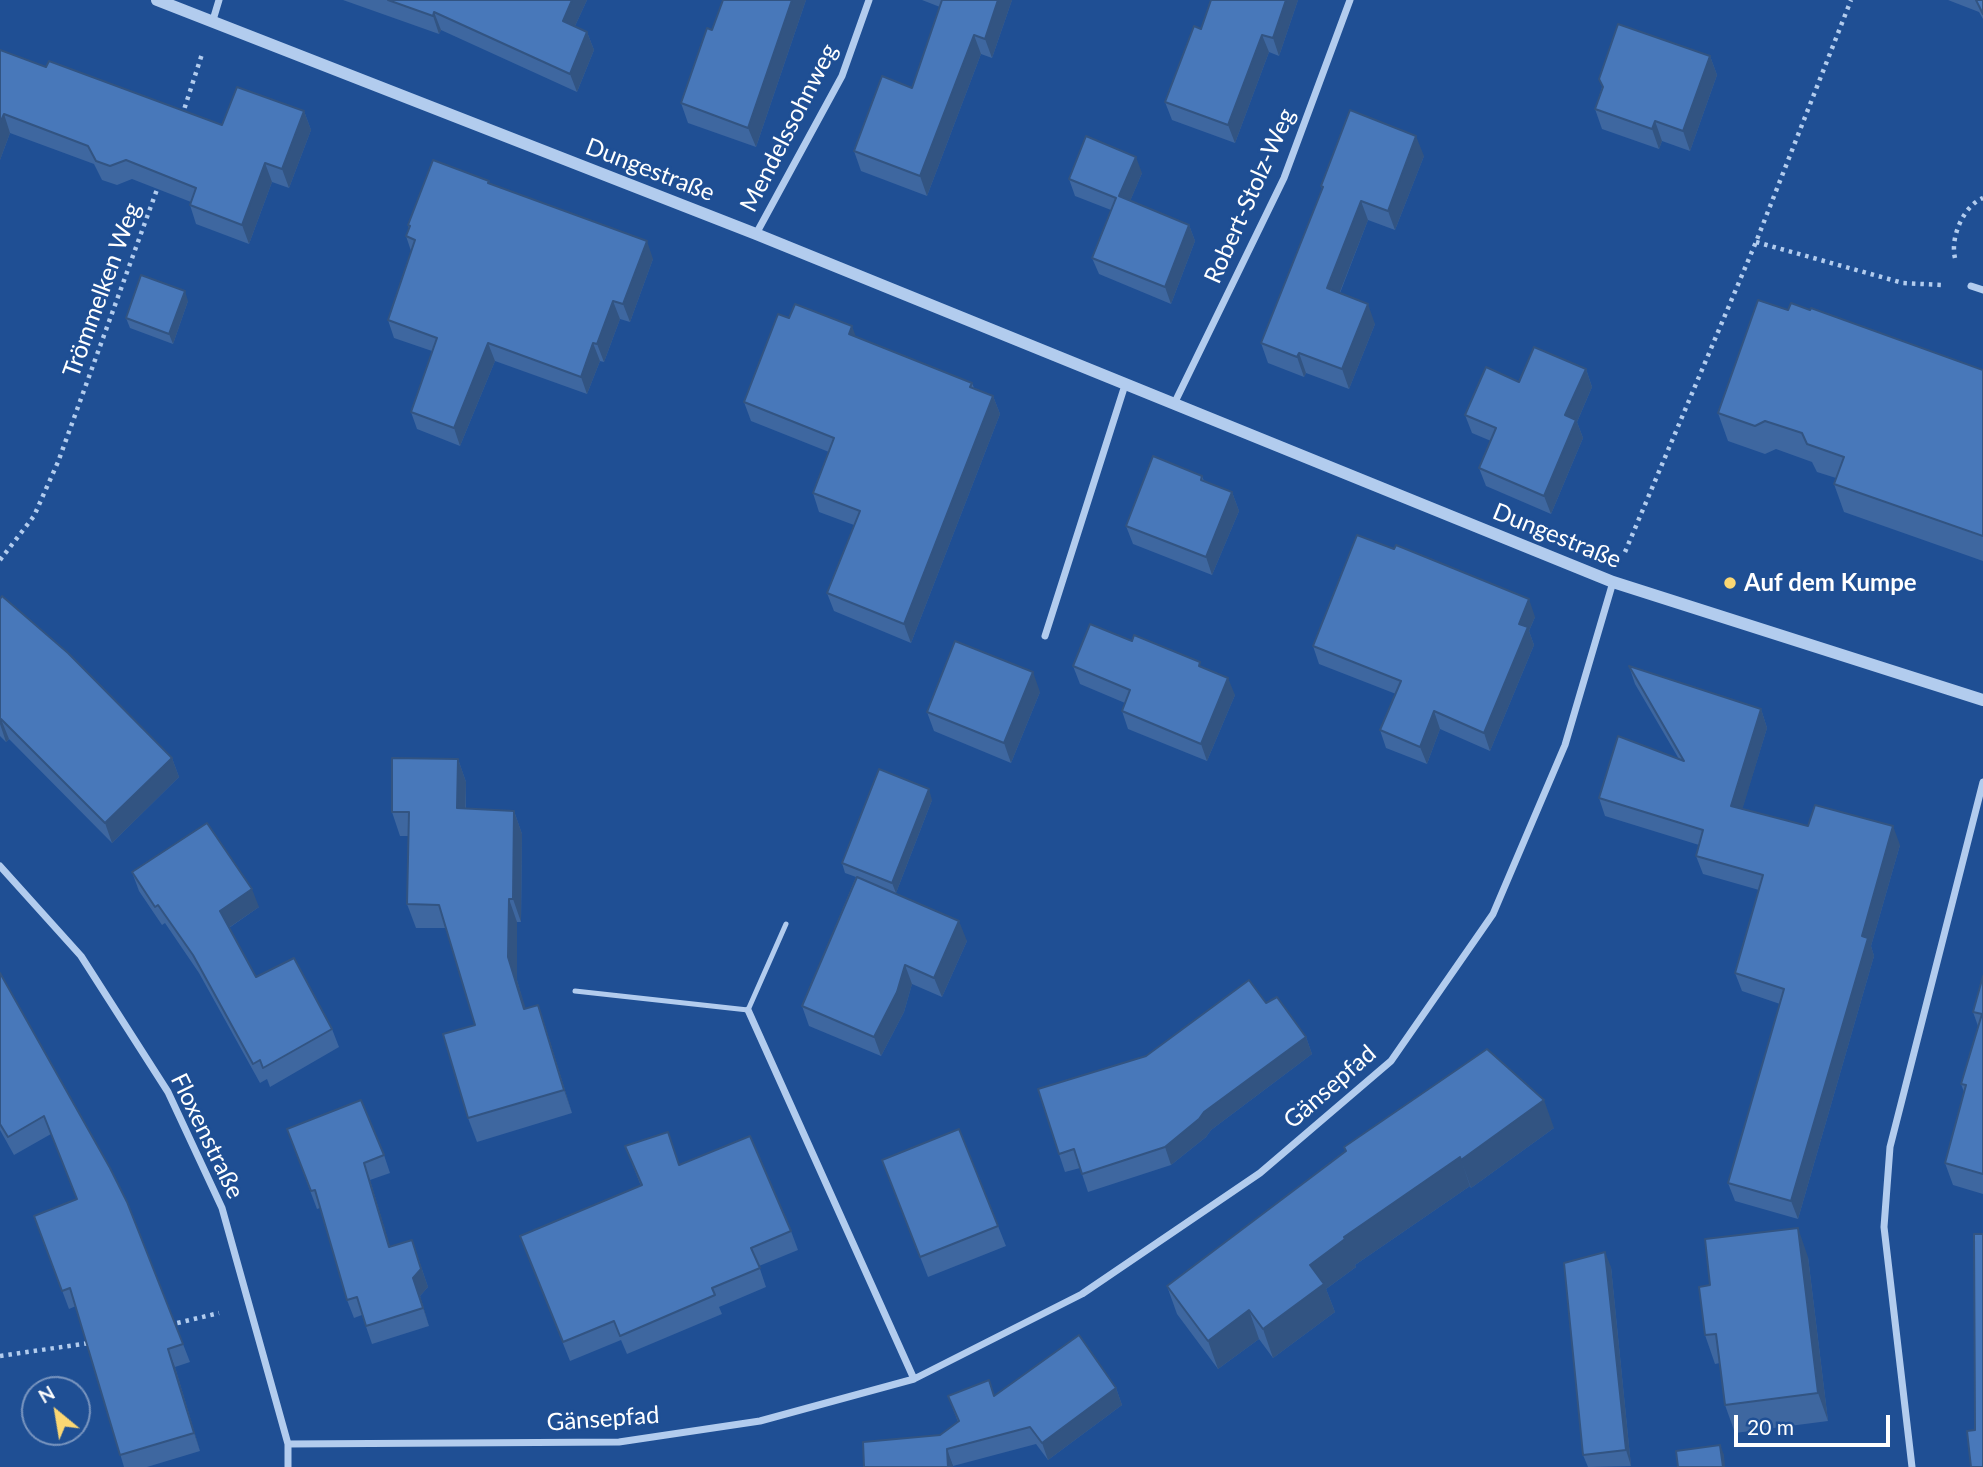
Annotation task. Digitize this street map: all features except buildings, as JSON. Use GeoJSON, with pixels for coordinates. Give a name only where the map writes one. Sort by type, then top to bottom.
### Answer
{"type":"FeatureCollection","features":[{"type":"Feature","properties":{"kind":"street","name":"Dungestraße"},"geometry":{"type":"LineString","coordinates":[[157,0],[756,234],[1613,582],[1983,700]]}},
{"type":"Feature","properties":{"kind":"street"},"geometry":{"type":"LineString","coordinates":[[213,20],[219,0]]}},
{"type":"Feature","properties":{"kind":"street","name":"Mendelssohnweg"},"geometry":{"type":"LineString","coordinates":[[756,234],[842,76],[869,0]]}},
{"type":"Feature","properties":{"kind":"street","name":"Robert-Stolz-Weg"},"geometry":{"type":"LineString","coordinates":[[1174,404],[1284,178],[1350,0]]}},
{"type":"Feature","properties":{"kind":"street"},"geometry":{"type":"LineString","coordinates":[[1971,286],[1983,290]]}},
{"type":"Feature","properties":{"kind":"street"},"geometry":{"type":"LineString","coordinates":[[1045,636],[1125,385]]}},
{"type":"Feature","properties":{"kind":"street","name":"Gänsepfad"},"geometry":{"type":"LineString","coordinates":[[288,1444],[619,1442],[760,1421],[914,1379],[1082,1294],[1260,1173],[1391,1061],[1493,914],[1565,746],[1613,582]]}},
{"type":"Feature","properties":{"kind":"street"},"geometry":{"type":"LineString","coordinates":[[1912,1467],[1884,1227],[1890,1147],[1983,782]]}},
{"type":"Feature","properties":{"kind":"street","name":"Floxenstraße"},"geometry":{"type":"LineString","coordinates":[[0,866],[81,956],[168,1092],[222,1208],[288,1444],[288,1467]]}},
{"type":"Feature","properties":{"kind":"street"},"geometry":{"type":"LineString","coordinates":[[748,1010],[914,1379]]}},
{"type":"Feature","properties":{"kind":"lane"},"geometry":{"type":"LineString","coordinates":[[575,991],[748,1010],[786,924]]}},
{"type":"Feature","properties":{"kind":"path"},"geometry":{"type":"LineString","coordinates":[[1613,582],[1756,242],[1851,0]]}},
{"type":"Feature","properties":{"kind":"path"},"geometry":{"type":"LineString","coordinates":[[178,126],[213,20]]}},
{"type":"Feature","properties":{"kind":"path","name":"Trömmelken Weg"},"geometry":{"type":"LineString","coordinates":[[0,560],[34,516],[58,462],[161,179]]}},
{"type":"Feature","properties":{"kind":"path"},"geometry":{"type":"LineString","coordinates":[[1971,286],[1961,274],[1954,254],[1956,238],[1968,208],[1983,198]]}},
{"type":"Feature","properties":{"kind":"path"},"geometry":{"type":"LineString","coordinates":[[1756,242],[1903,283],[1971,286]]}},
{"type":"Feature","properties":{"kind":"path"},"geometry":{"type":"LineString","coordinates":[[157,1328],[248,1306]]}},
{"type":"Feature","properties":{"kind":"path"},"geometry":{"type":"LineString","coordinates":[[0,1356],[93,1343]]}},
{"type":"Feature","properties":{"kind":"place","name":"Auf dem Kumpe"},"geometry":{"type":"Point","coordinates":[1730,583]}}]}
